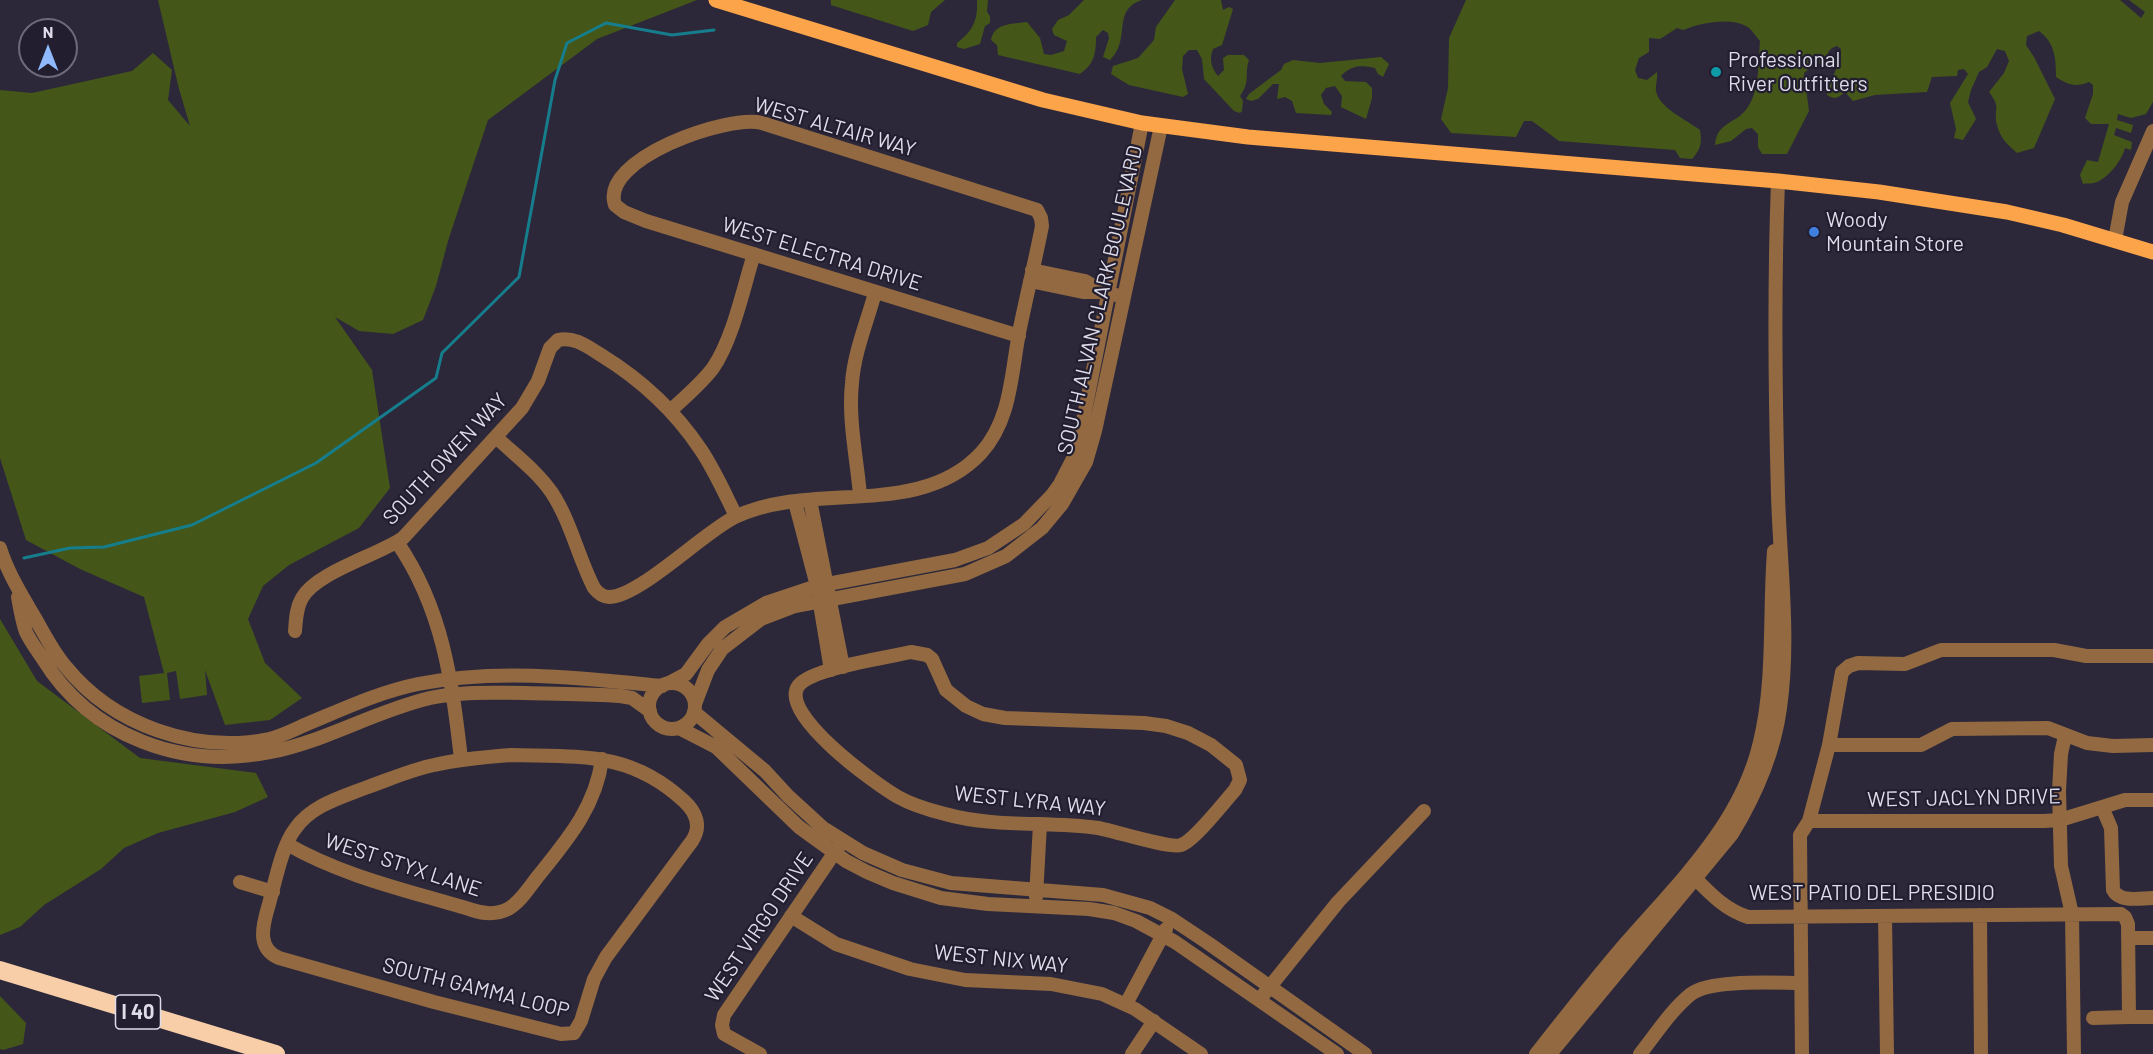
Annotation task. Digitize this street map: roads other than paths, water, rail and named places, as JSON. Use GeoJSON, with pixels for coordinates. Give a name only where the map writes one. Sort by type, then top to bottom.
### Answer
{"type":"FeatureCollection","features":[{"type":"Feature","properties":{"kind":"highway","name":"I 40"},"geometry":{"type":"LineString","coordinates":[[0,970],[276,1054]]}},
{"type":"Feature","properties":{"kind":"main road"},"geometry":{"type":"LineString","coordinates":[[716,0],[1043,100],[1142,123],[1306,143],[1778,181],[1879,192],[1978,206],[2063,225],[2153,252]]}},
{"type":"Feature","properties":{"kind":"street","name":"WEST ALTAIR WAY"},"geometry":{"type":"LineString","coordinates":[[615,205],[613,196],[615,185],[644,156],[702,132],[745,121],[762,123],[1029,206],[1040,213],[1042,226],[1031,276]]}},
{"type":"Feature","properties":{"kind":"street","name":"SOUTH ALVAN CLARK BOULEVARD"},"geometry":{"type":"LineString","coordinates":[[665,684],[686,674],[708,644],[725,627],[766,603],[822,585],[956,560],[988,548],[1024,524],[1060,484],[1077,451],[1106,293],[1142,123]]}},
{"type":"Feature","properties":{"kind":"street","name":"SOUTH ALVAN CLARK BOULEVARD"},"geometry":{"type":"LineString","coordinates":[[695,708],[708,670],[722,649],[761,620],[795,606],[965,574],[1006,556],[1042,528],[1062,504],[1086,462],[1095,431],[1161,126]]}},
{"type":"Feature","properties":{"kind":"street"},"geometry":{"type":"LineString","coordinates":[[2115,240],[2122,202],[2153,131]]}},
{"type":"Feature","properties":{"kind":"street"},"geometry":{"type":"LineString","coordinates":[[1536,1054],[1623,946],[1732,834],[1747,810],[1773,741],[1784,675],[1775,323],[1778,181]]}},
{"type":"Feature","properties":{"kind":"street","name":"WEST ELECTRA DRIVE"},"geometry":{"type":"LineString","coordinates":[[615,205],[624,212],[646,221],[1019,336]]}},
{"type":"Feature","properties":{"kind":"street"},"geometry":{"type":"LineString","coordinates":[[736,516],[700,450],[670,411],[701,382],[719,358],[754,254]]}},
{"type":"Feature","properties":{"kind":"street"},"geometry":{"type":"LineString","coordinates":[[496,437],[532,470],[552,494],[563,514],[592,584],[600,595],[612,597],[642,582],[736,516],[755,509],[810,500],[928,487],[960,471],[980,454],[993,437],[1003,416],[1031,276],[1083,292],[1124,297]]}},
{"type":"Feature","properties":{"kind":"street"},"geometry":{"type":"LineString","coordinates":[[860,495],[851,402],[852,382],[875,293]]}},
{"type":"Feature","properties":{"kind":"street","name":"SOUTH OWEN WAY"},"geometry":{"type":"LineString","coordinates":[[295,631],[298,606],[309,589],[323,578],[398,542],[408,534],[496,437],[528,399],[538,381],[550,348],[558,340],[574,340],[609,360],[643,386],[670,411]]}},
{"type":"Feature","properties":{"kind":"street"},"geometry":{"type":"LineString","coordinates":[[810,500],[837,669]]}},
{"type":"Feature","properties":{"kind":"street"},"geometry":{"type":"LineString","coordinates":[[795,502],[822,585]]}},
{"type":"Feature","properties":{"kind":"street"},"geometry":{"type":"LineString","coordinates":[[398,542],[427,596],[441,636],[451,679],[461,759]]}},
{"type":"Feature","properties":{"kind":"street"},"geometry":{"type":"LineString","coordinates":[[0,548],[15,582],[64,665],[97,698],[128,718],[164,734],[232,742],[270,738],[389,692],[417,684],[451,679],[522,677],[684,686],[693,697],[695,708],[691,719],[679,728],[672,729],[658,724],[650,711],[632,698],[620,696],[488,693],[453,695],[395,708],[299,745],[270,752],[226,758],[195,757],[163,750],[127,735],[99,718],[73,697],[57,680],[26,632],[15,582]]}},
{"type":"Feature","properties":{"kind":"street"},"geometry":{"type":"LineString","coordinates":[[1802,1054],[1800,835],[1809,821],[1829,745],[1842,672],[1858,663],[1905,664],[1941,650],[2055,650],[2086,656],[2153,656]]}},
{"type":"Feature","properties":{"kind":"street","name":"WEST LYRA WAY"},"geometry":{"type":"LineString","coordinates":[[910,652],[927,655],[932,659],[946,690],[974,711],[999,717],[1133,722],[1172,728],[1210,745],[1236,765],[1240,776],[1235,790],[1188,842],[1179,846],[1169,846],[1095,828],[968,819],[930,810],[900,798],[861,773],[834,749],[796,705],[795,692],[799,685],[807,679],[837,669],[910,652]]}},
{"type":"Feature","properties":{"kind":"street"},"geometry":{"type":"LineString","coordinates":[[650,711],[651,696],[665,684]]}},
{"type":"Feature","properties":{"kind":"street"},"geometry":{"type":"LineString","coordinates":[[695,708],[765,771],[838,847],[867,872],[941,898],[988,904],[1089,909],[1114,913],[1136,921],[1163,936],[1337,1054]]}},
{"type":"Feature","properties":{"kind":"street"},"geometry":{"type":"LineString","coordinates":[[679,728],[716,747],[799,827],[838,847],[902,870],[940,880],[971,886],[1036,889],[1112,897],[1150,908],[1172,919],[1365,1054]]}},
{"type":"Feature","properties":{"kind":"street"},"geometry":{"type":"LineString","coordinates":[[1829,745],[1921,745],[1952,729],[2048,728],[2087,743],[2113,746],[2153,745]]}},
{"type":"Feature","properties":{"kind":"street"},"geometry":{"type":"LineString","coordinates":[[2065,736],[2061,754],[2059,791],[2061,866],[2072,914],[2073,1054]]}},
{"type":"Feature","properties":{"kind":"street","name":"SOUTH GAMMA LOOP"},"geometry":{"type":"LineString","coordinates":[[511,755],[602,759],[617,762],[643,772],[665,785],[695,814],[698,828],[692,841],[606,957],[591,985],[578,1027],[570,1035],[434,1002],[272,955],[264,945],[262,932],[287,844],[299,824],[312,811],[324,804],[418,769],[461,759],[511,755]]}},
{"type":"Feature","properties":{"kind":"street","name":"WEST STYX LANE"},"geometry":{"type":"LineString","coordinates":[[287,844],[339,869],[472,910],[492,914],[501,912],[518,902],[575,830],[594,793],[602,759]]}},
{"type":"Feature","properties":{"kind":"street","name":"WEST JACLYN DRIVE"},"geometry":{"type":"LineString","coordinates":[[1809,821],[2060,820],[2126,800],[2153,800]]}},
{"type":"Feature","properties":{"kind":"street"},"geometry":{"type":"LineString","coordinates":[[2102,807],[2111,828],[2113,890],[2116,896],[2122,899],[2153,898]]}},
{"type":"Feature","properties":{"kind":"street"},"geometry":{"type":"LineString","coordinates":[[1259,1000],[1338,902],[1424,811]]}},
{"type":"Feature","properties":{"kind":"street"},"geometry":{"type":"LineString","coordinates":[[1036,905],[1040,824]]}},
{"type":"Feature","properties":{"kind":"street","name":"WEST VIRGO DRIVE"},"geometry":{"type":"LineString","coordinates":[[760,1054],[727,1037],[723,1031],[722,1020],[726,1009],[838,847]]}},
{"type":"Feature","properties":{"kind":"street"},"geometry":{"type":"LineString","coordinates":[[1550,1054],[1692,875]]}},
{"type":"Feature","properties":{"kind":"street","name":"WEST PATIO DEL PRESIDIO"},"geometry":{"type":"LineString","coordinates":[[1692,875],[1724,907],[1748,916],[1801,918],[2121,914],[2128,924],[2128,938]]}},
{"type":"Feature","properties":{"kind":"street"},"geometry":{"type":"LineString","coordinates":[[240,882],[273,892]]}},
{"type":"Feature","properties":{"kind":"street"},"geometry":{"type":"LineString","coordinates":[[1980,915],[1981,1054]]}},
{"type":"Feature","properties":{"kind":"street","name":"WEST NIX WAY"},"geometry":{"type":"LineString","coordinates":[[791,916],[836,944],[910,969],[974,981],[1052,984],[1085,989],[1126,1004],[1201,1054]]}},
{"type":"Feature","properties":{"kind":"street"},"geometry":{"type":"LineString","coordinates":[[1885,916],[1887,1054]]}},
{"type":"Feature","properties":{"kind":"street"},"geometry":{"type":"LineString","coordinates":[[1126,1004],[1172,919]]}},
{"type":"Feature","properties":{"kind":"street"},"geometry":{"type":"LineString","coordinates":[[2129,1017],[2128,938],[2153,938]]}},
{"type":"Feature","properties":{"kind":"street"},"geometry":{"type":"LineString","coordinates":[[1640,1054],[1667,1020],[1693,993],[1714,984],[1801,983]]}},
{"type":"Feature","properties":{"kind":"street"},"geometry":{"type":"LineString","coordinates":[[2093,1018],[2153,1017]]}},
{"type":"Feature","properties":{"kind":"street"},"geometry":{"type":"LineString","coordinates":[[1132,1054],[1154,1021]]}},
{"type":"Feature","properties":{"kind":"waterway"},"geometry":{"type":"LineString","coordinates":[[24,558],[70,548],[104,547],[192,525],[316,463],[436,378],[442,353],[519,277],[555,80],[567,43],[606,23],[672,35],[714,30]]}},
{"type":"Feature","properties":{"kind":"place","name":"Professional River Outfitters"},"geometry":{"type":"Point","coordinates":[1716,72]}},
{"type":"Feature","properties":{"kind":"place","name":"Woody Mountain Store"},"geometry":{"type":"Point","coordinates":[1814,232]}}]}
